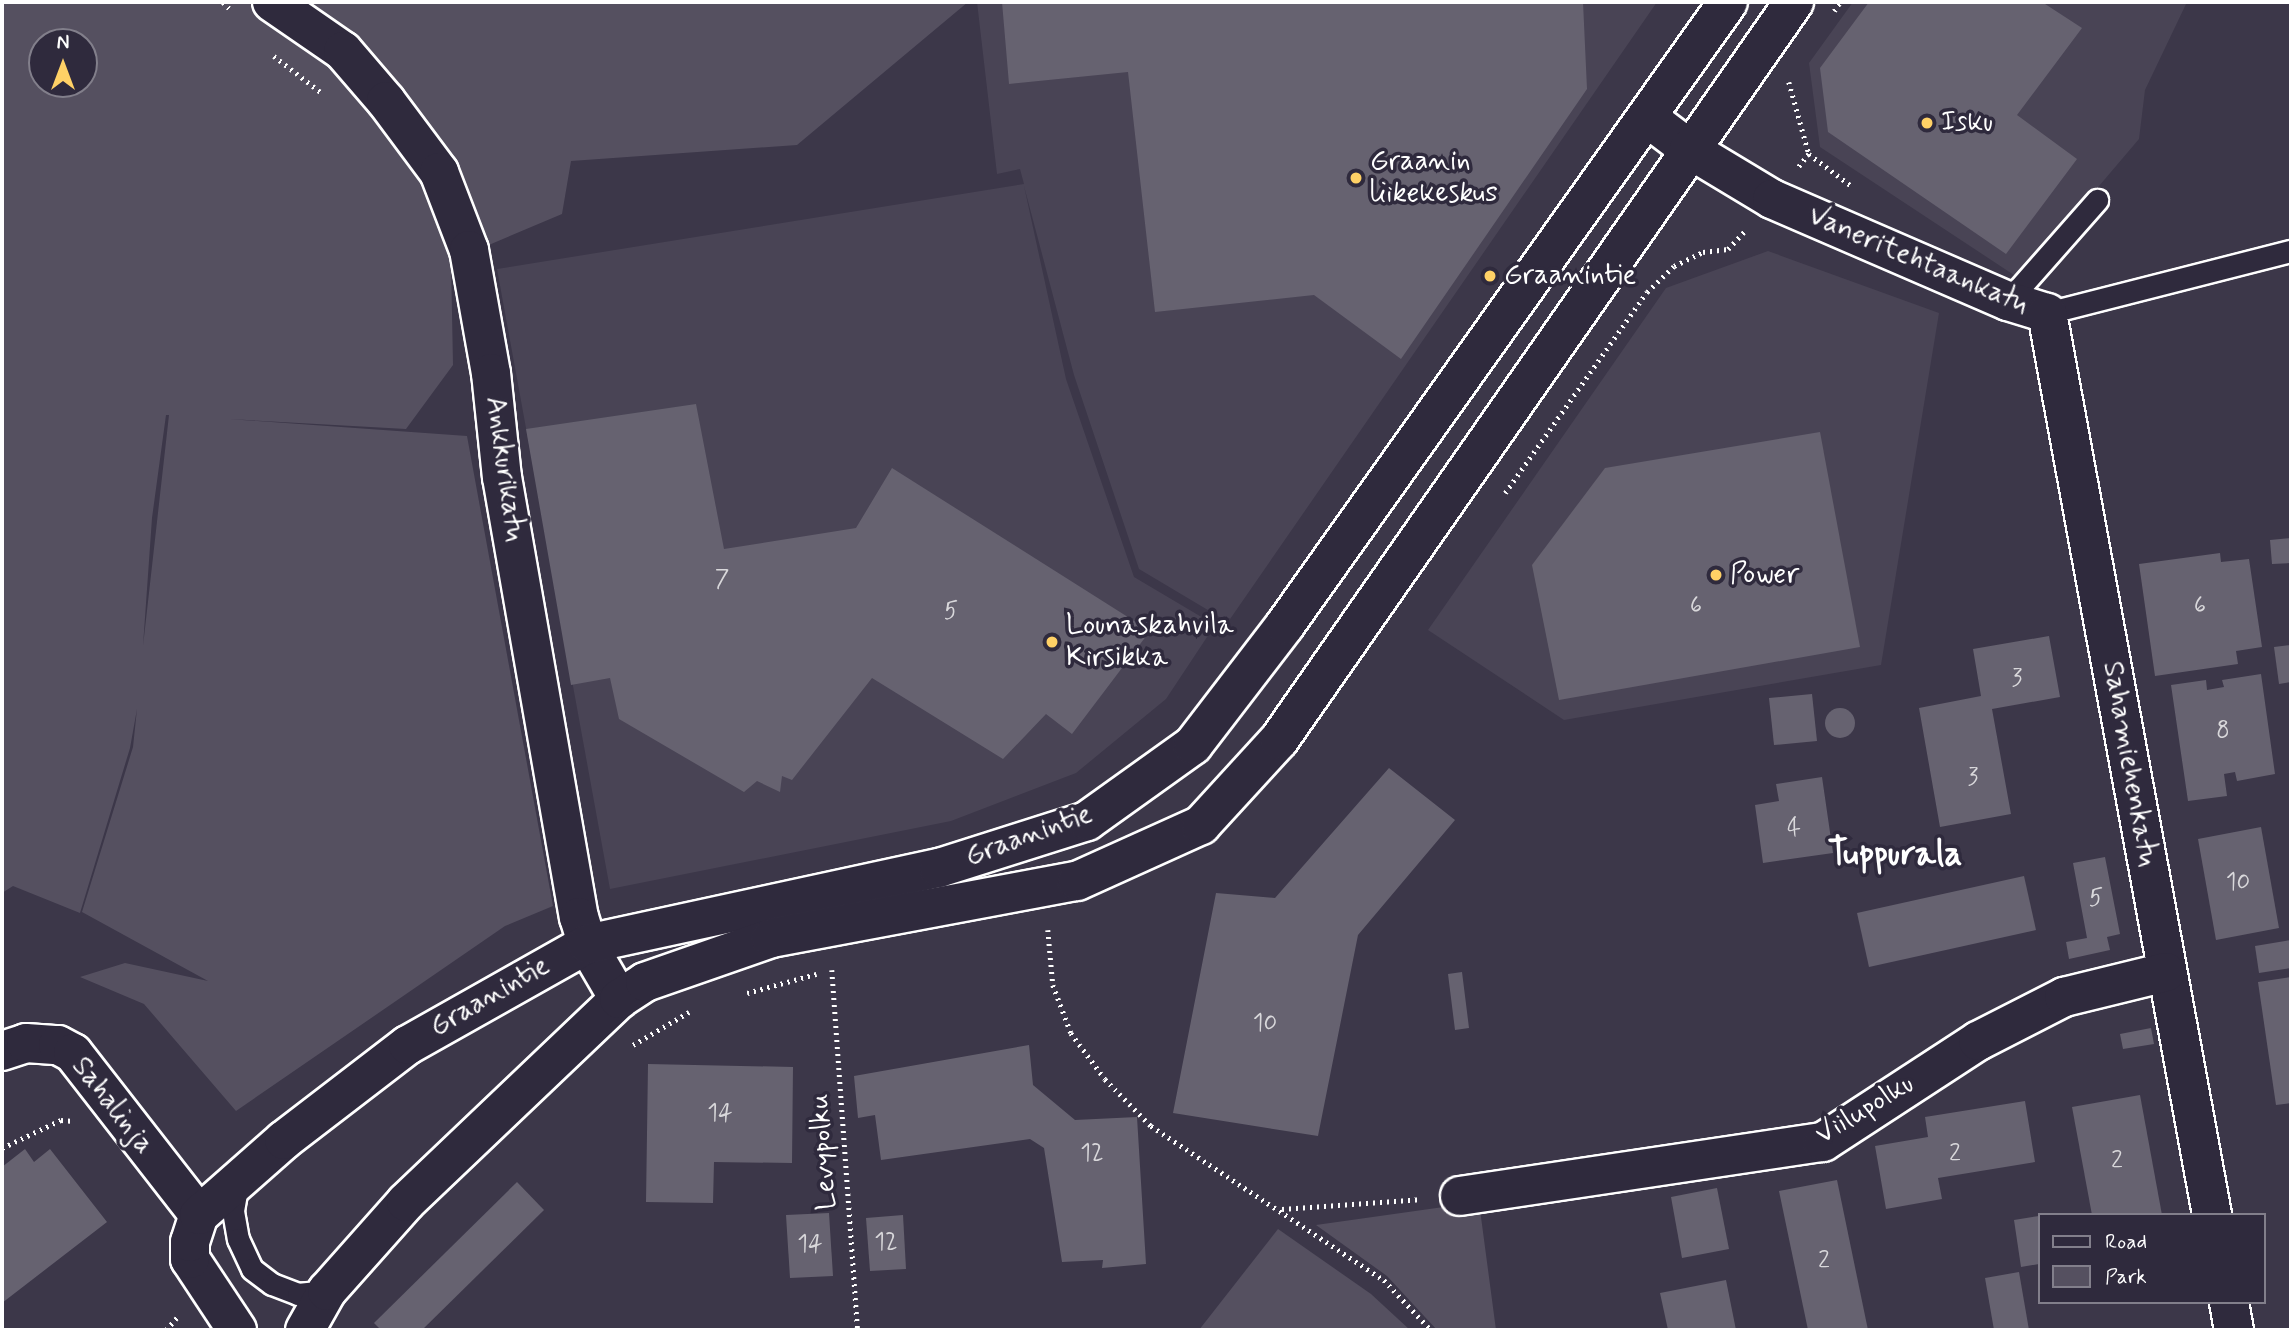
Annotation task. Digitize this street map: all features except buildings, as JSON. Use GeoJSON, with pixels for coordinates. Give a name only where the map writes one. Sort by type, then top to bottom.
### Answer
{"type":"FeatureCollection","features":[{"type":"Feature","properties":{"kind":"street","name":"Graanintie"},"geometry":{"type":"LineString","coordinates":[[199,1215],[238,1180],[408,1045],[587,944],[939,867],[1013,847],[1087,821],[1193,745],[1285,625],[1458,376],[1648,118],[1728,2]]}},
{"type":"Feature","properties":{"kind":"street","name":"Graanintie"},"geometry":{"type":"LineString","coordinates":[[304,1330],[327,1291],[406,1202],[620,999],[645,982],[771,938],[1077,881],[1201,825],[1279,740],[1794,2]]}},
{"type":"Feature","properties":{"kind":"street","name":"Ankkurikatu"},"geometry":{"type":"LineString","coordinates":[[257,12],[343,51],[386,101],[439,172],[469,250],[491,373],[502,477],[587,944],[620,999]]}},
{"type":"Feature","properties":{"kind":"street","name":"Vaneritehtaankatu"},"geometry":{"type":"LineString","coordinates":[[1648,118],[1689,149],[1772,199],[2008,301],[2047,313]]}},
{"type":"Feature","properties":{"kind":"street","name":"Sahamiehenkatu"},"geometry":{"type":"LineString","coordinates":[[2047,313],[2212,1213]]}},
{"type":"Feature","properties":{"kind":"street","name":"Viilupolku"},"geometry":{"type":"LineString","coordinates":[[1460,1196],[1823,1142],[1978,1041],[2052,1003],[2166,972]]}},
{"type":"Feature","properties":{"kind":"street","name":"Sahalinja"},"geometry":{"type":"LineString","coordinates":[[2,1051],[26,1043],[58,1045],[73,1052],[199,1215]]}},
{"type":"Feature","properties":{"kind":"street"},"geometry":{"type":"LineString","coordinates":[[199,1215],[190,1242],[190,1259],[237,1330]]}},
{"type":"Feature","properties":{"kind":"street"},"geometry":{"type":"LineString","coordinates":[[2229,1304],[2234,1330]]}},
{"type":"Feature","properties":{"kind":"lane"},"geometry":{"type":"LineString","coordinates":[[2008,301],[2096,200]]}},
{"type":"Feature","properties":{"kind":"lane","name":"Vaneritehtaankatu"},"geometry":{"type":"LineString","coordinates":[[2047,313],[2291,251]]}},
{"type":"Feature","properties":{"kind":"lane"},"geometry":{"type":"LineString","coordinates":[[238,1180],[233,1211],[238,1239],[252,1269],[272,1284],[298,1294],[327,1291]]}},
{"type":"Feature","properties":{"kind":"path"},"geometry":{"type":"LineString","coordinates":[[223,2],[257,12]]}},
{"type":"Feature","properties":{"kind":"path"},"geometry":{"type":"LineString","coordinates":[[270,52],[334,102]]}},
{"type":"Feature","properties":{"kind":"path"},"geometry":{"type":"LineString","coordinates":[[1787,78],[1809,154],[1799,167]]}},
{"type":"Feature","properties":{"kind":"path"},"geometry":{"type":"LineString","coordinates":[[1048,930],[1053,985],[1071,1033],[1105,1079],[1151,1126],[1282,1209],[1384,1280],[1431,1330]]}},
{"type":"Feature","properties":{"kind":"path","name":"Levypolku"},"geometry":{"type":"LineString","coordinates":[[740,995],[832,970],[858,1330]]}},
{"type":"Feature","properties":{"kind":"path"},"geometry":{"type":"LineString","coordinates":[[621,1052],[700,1006]]}},
{"type":"Feature","properties":{"kind":"path"},"geometry":{"type":"LineString","coordinates":[[2,1148],[61,1120],[76,1122],[85,1129]]}},
{"type":"Feature","properties":{"kind":"path"},"geometry":{"type":"LineString","coordinates":[[1282,1209],[1460,1196]]}},
{"type":"Feature","properties":{"kind":"path"},"geometry":{"type":"LineString","coordinates":[[176,1303],[188,1322]]}},
{"type":"Feature","properties":{"kind":"path"},"geometry":{"type":"LineString","coordinates":[[166,1330],[182,1313]]}},
{"type":"Feature","properties":{"kind":"shaded area"},"geometry":{"type":"Polygon","coordinates":[[[977,2],[1657,2],[1228,622],[1139,569],[1074,375],[1024,186],[1066,379],[1134,577],[1215,625],[1166,699],[1076,773],[951,821],[610,889],[497,269],[1024,184],[1020,169],[997,174],[977,2]]]}},
{"type":"Feature","properties":{"kind":"shaded area","name":"Isku"},"geometry":{"type":"Polygon","coordinates":[[[1853,2],[2187,2],[2145,90],[2139,139],[2020,279],[1820,147],[1809,63],[1853,2]]]}},
{"type":"Feature","properties":{"kind":"shaded area"},"geometry":{"type":"Polygon","coordinates":[[[1768,251],[1939,313],[1881,665],[1564,720],[1428,630],[1666,288],[1768,251]]]}},
{"type":"Feature","properties":{"kind":"green space"},"geometry":{"type":"Polygon","coordinates":[[[2,2],[968,2],[797,145],[571,161],[562,214],[451,261],[453,365],[406,429],[229,419],[467,436],[553,906],[505,926],[236,1111],[144,1004],[80,977],[125,963],[208,981],[82,912],[133,747],[137,709],[130,748],[80,913],[13,886],[2,893],[2,2]],[[166,415],[152,518],[143,646],[169,415],[166,415]]]}},
{"type":"Feature","properties":{"kind":"green space"},"geometry":{"type":"Polygon","coordinates":[[[1479,1202],[1496,1330],[1437,1330],[1387,1276],[1316,1225],[1479,1202]]]}},
{"type":"Feature","properties":{"kind":"green space"},"geometry":{"type":"Polygon","coordinates":[[[1278,1229],[1371,1294],[1410,1330],[1199,1330],[1278,1229]]]}},
{"type":"Feature","properties":{"kind":"place","name":"Isku"},"geometry":{"type":"Point","coordinates":[1927,123]}},
{"type":"Feature","properties":{"kind":"place","name":"Graanin liikekeskus"},"geometry":{"type":"Point","coordinates":[1356,178]}},
{"type":"Feature","properties":{"kind":"place","name":"Graanintie"},"geometry":{"type":"Point","coordinates":[1490,276]}},
{"type":"Feature","properties":{"kind":"place","name":"Power"},"geometry":{"type":"Point","coordinates":[1716,575]}},
{"type":"Feature","properties":{"kind":"place","name":"Lounaskahvila Kirsikka"},"geometry":{"type":"Point","coordinates":[1052,642]}},
{"type":"Feature","properties":{"kind":"district","name":"Tuppurala"},"geometry":{"type":"Point","coordinates":[1895,854]}}]}
